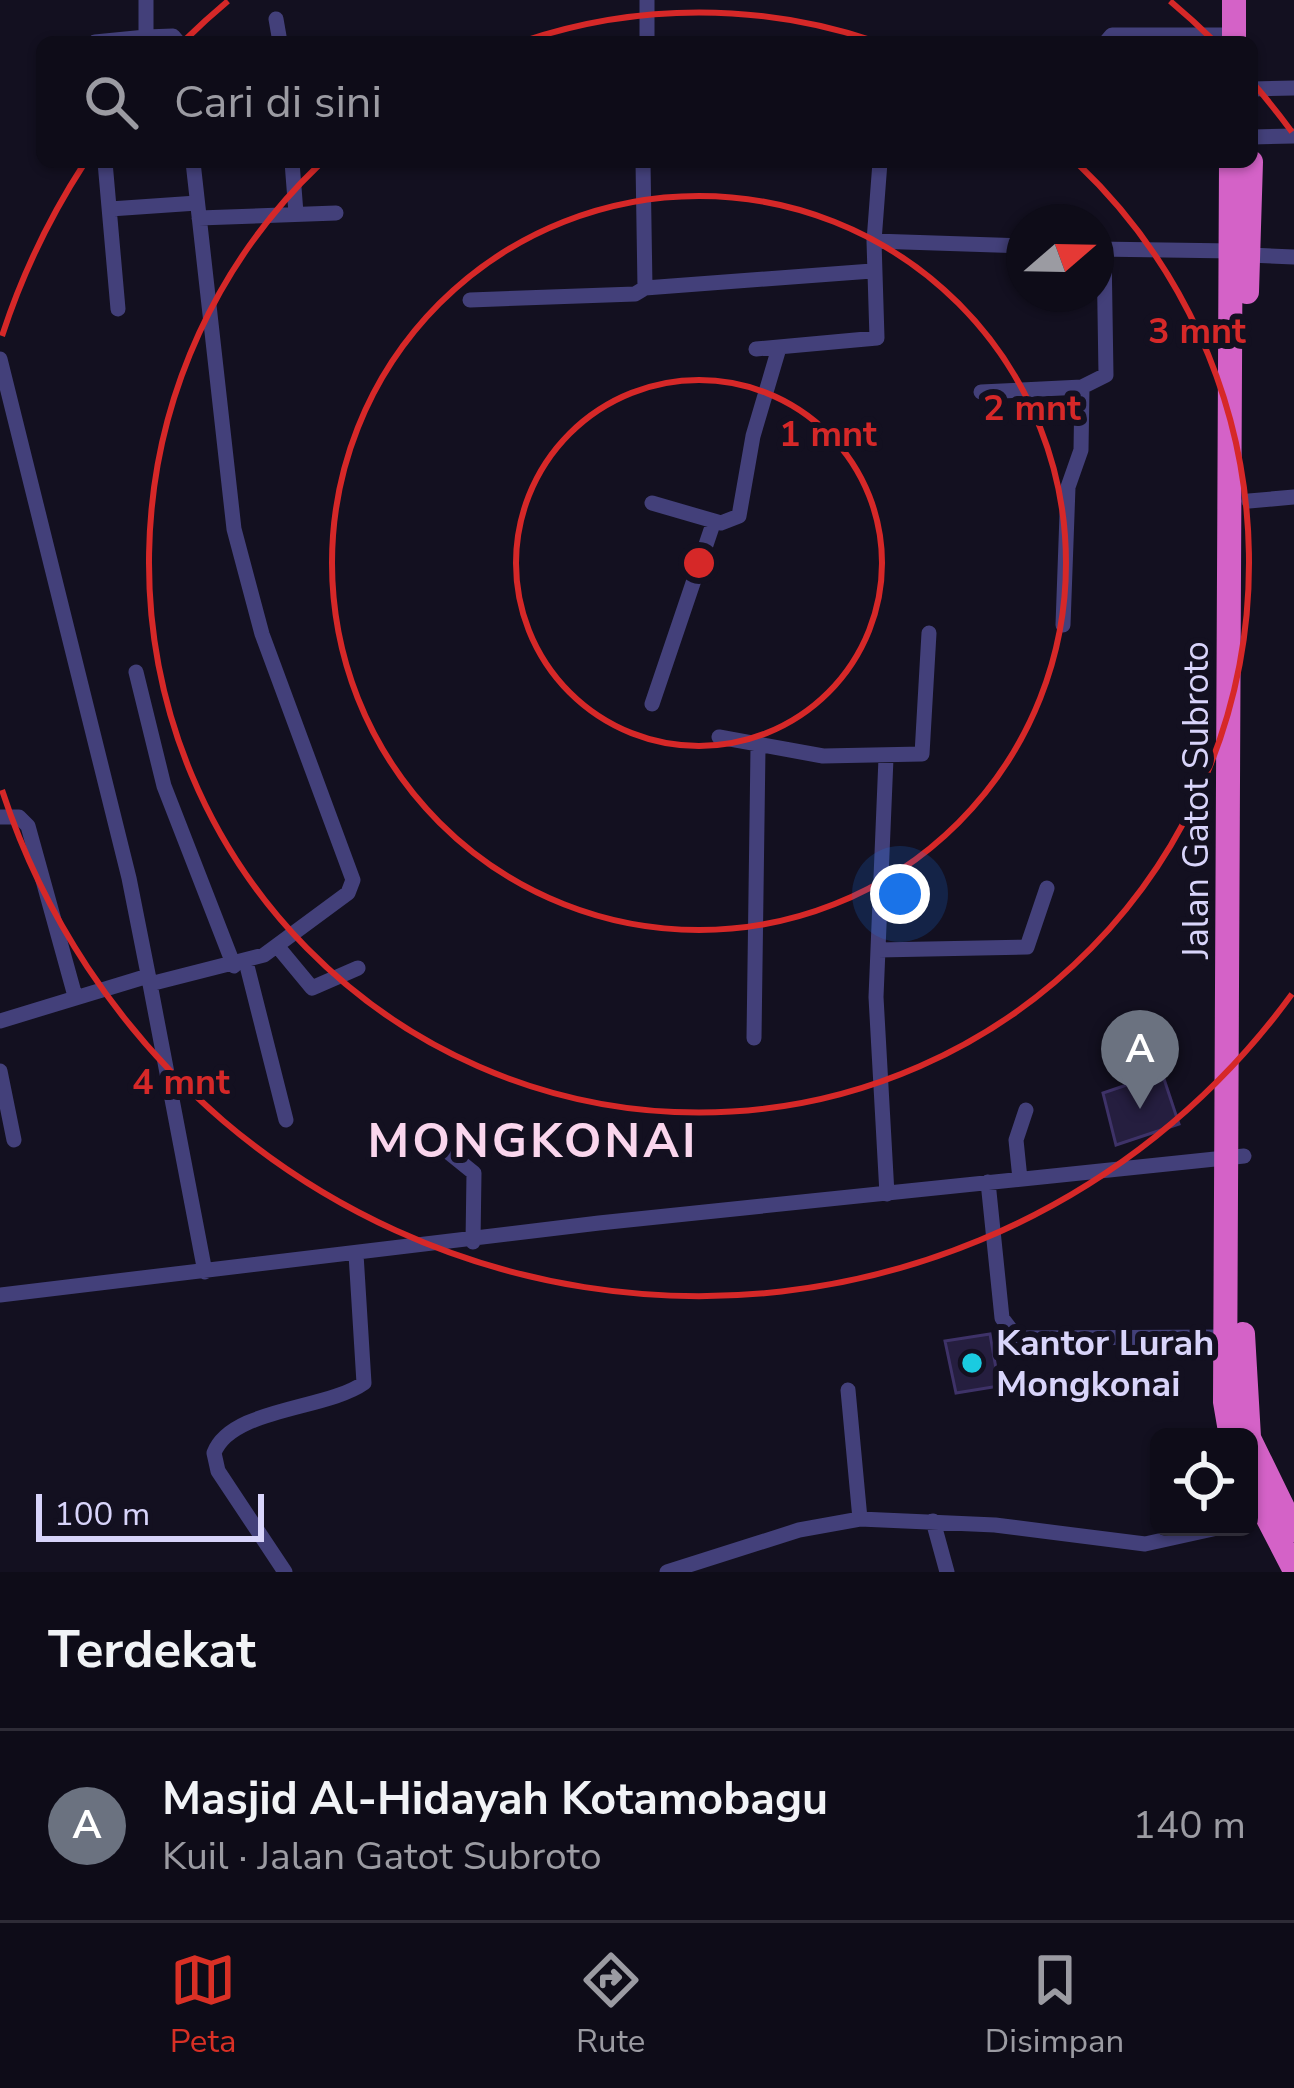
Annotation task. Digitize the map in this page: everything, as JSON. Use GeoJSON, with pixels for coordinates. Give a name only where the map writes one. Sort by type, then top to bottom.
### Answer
{"type":"FeatureCollection","features":[{"type":"Feature","properties":{"kind":"highway"},"geometry":{"type":"LineString","coordinates":[[1234,0],[1238,36]]}},
{"type":"Feature","properties":{"kind":"highway"},"geometry":{"type":"LineString","coordinates":[[1240,36],[1249,0]]}},
{"type":"Feature","properties":{"kind":"highway","name":"Jalan Gatot Subroto"},"geometry":{"type":"LineString","coordinates":[[1229,1428],[1225,1402],[1237,1157],[1249,501],[1243,252],[1233,168]]}},
{"type":"Feature","properties":{"kind":"highway","name":"Jalan Gatot Subroto"},"geometry":{"type":"LineString","coordinates":[[1248,1428],[1237,1157],[1243,252],[1250,168]]}},
{"type":"Feature","properties":{"kind":"highway","name":"Jalan Gatot Subroto"},"geometry":{"type":"LineString","coordinates":[[1258,1465],[1294,1569]]}},
{"type":"Feature","properties":{"kind":"highway","name":"Jalan Gatot Subroto"},"geometry":{"type":"LineString","coordinates":[[1272,1508],[1294,1530]]}},
{"type":"Feature","properties":{"kind":"street"},"geometry":{"type":"LineString","coordinates":[[146,0],[146,36]]}},
{"type":"Feature","properties":{"kind":"street"},"geometry":{"type":"LineString","coordinates":[[647,0],[647,36]]}},
{"type":"Feature","properties":{"kind":"street"},"geometry":{"type":"LineString","coordinates":[[276,20],[279,36]]}},
{"type":"Feature","properties":{"kind":"street"},"geometry":{"type":"LineString","coordinates":[[1111,36],[1149,31],[1199,36]]}},
{"type":"Feature","properties":{"kind":"street"},"geometry":{"type":"LineString","coordinates":[[1258,89],[1294,88]]}},
{"type":"Feature","properties":{"kind":"street"},"geometry":{"type":"LineString","coordinates":[[1258,137],[1294,136]]}},
{"type":"Feature","properties":{"kind":"street"},"geometry":{"type":"LineString","coordinates":[[106,168],[118,310]]}},
{"type":"Feature","properties":{"kind":"street"},"geometry":{"type":"LineString","coordinates":[[0,1022],[75,996],[240,964],[278,947],[287,934],[348,893],[353,880],[246,582],[225,471],[194,168]]}},
{"type":"Feature","properties":{"kind":"street"},"geometry":{"type":"LineString","coordinates":[[292,168],[296,213]]}},
{"type":"Feature","properties":{"kind":"street"},"geometry":{"type":"LineString","coordinates":[[644,168],[645,288]]}},
{"type":"Feature","properties":{"kind":"street"},"geometry":{"type":"LineString","coordinates":[[756,349],[877,338],[872,271],[880,168]]}},
{"type":"Feature","properties":{"kind":"street"},"geometry":{"type":"LineString","coordinates":[[110,209],[336,213]]}},
{"type":"Feature","properties":{"kind":"street"},"geometry":{"type":"LineString","coordinates":[[874,241],[1006,245]]}},
{"type":"Feature","properties":{"kind":"street"},"geometry":{"type":"LineString","coordinates":[[1114,249],[1294,257]]}},
{"type":"Feature","properties":{"kind":"street"},"geometry":{"type":"LineString","coordinates":[[470,300],[622,295],[645,288],[872,271]]}},
{"type":"Feature","properties":{"kind":"street"},"geometry":{"type":"LineString","coordinates":[[982,392],[1082,387],[1098,381],[1110,367],[1105,312]]}},
{"type":"Feature","properties":{"kind":"street"},"geometry":{"type":"LineString","coordinates":[[652,503],[714,521],[732,522],[740,516],[753,436],[778,348]]}},
{"type":"Feature","properties":{"kind":"street"},"geometry":{"type":"LineString","coordinates":[[0,358],[129,878],[205,1272]]}},
{"type":"Feature","properties":{"kind":"street"},"geometry":{"type":"LineString","coordinates":[[1063,625],[1068,488],[1082,450],[1082,387]]}},
{"type":"Feature","properties":{"kind":"street"},"geometry":{"type":"LineString","coordinates":[[1249,501],[1294,497]]}},
{"type":"Feature","properties":{"kind":"street"},"geometry":{"type":"LineString","coordinates":[[652,704],[714,521]]}},
{"type":"Feature","properties":{"kind":"street"},"geometry":{"type":"LineString","coordinates":[[719,737],[758,748],[886,758],[922,754],[929,633]]}},
{"type":"Feature","properties":{"kind":"street"},"geometry":{"type":"LineString","coordinates":[[136,672],[164,786],[240,964],[286,1120]]}},
{"type":"Feature","properties":{"kind":"street"},"geometry":{"type":"LineString","coordinates":[[754,1038],[758,748]]}},
{"type":"Feature","properties":{"kind":"street"},"geometry":{"type":"LineString","coordinates":[[886,758],[878,950],[886,1194]]}},
{"type":"Feature","properties":{"kind":"street"},"geometry":{"type":"LineString","coordinates":[[0,818],[19,817],[28,826],[75,996]]}},
{"type":"Feature","properties":{"kind":"street"},"geometry":{"type":"LineString","coordinates":[[878,950],[1027,947],[1034,941],[1047,887]]}},
{"type":"Feature","properties":{"kind":"street"},"geometry":{"type":"LineString","coordinates":[[278,947],[312,988],[358,968]]}},
{"type":"Feature","properties":{"kind":"street"},"geometry":{"type":"LineString","coordinates":[[0,1071],[14,1140]]}},
{"type":"Feature","properties":{"kind":"street"},"geometry":{"type":"LineString","coordinates":[[1020,1179],[1016,1140],[1026,1110]]}},
{"type":"Feature","properties":{"kind":"street"},"geometry":{"type":"LineString","coordinates":[[448,1152],[474,1173],[473,1242]]}},
{"type":"Feature","properties":{"kind":"street"},"geometry":{"type":"LineString","coordinates":[[0,1295],[473,1242],[599,1222],[1237,1157]]}},
{"type":"Feature","properties":{"kind":"street"},"geometry":{"type":"LineString","coordinates":[[988,1182],[1002,1318],[1016,1338],[1227,1336]]}},
{"type":"Feature","properties":{"kind":"street"},"geometry":{"type":"LineString","coordinates":[[285,1572],[218,1471],[214,1453],[227,1435],[249,1422],[364,1383],[356,1254]]}},
{"type":"Feature","properties":{"kind":"street"},"geometry":{"type":"LineString","coordinates":[[848,1390],[860,1519]]}},
{"type":"Feature","properties":{"kind":"street"},"geometry":{"type":"LineString","coordinates":[[667,1572],[799,1530],[860,1519],[933,1521],[1145,1544],[1181,1536]]}},
{"type":"Feature","properties":{"kind":"street"},"geometry":{"type":"LineString","coordinates":[[933,1521],[947,1572]]}},
{"type":"Feature","properties":{"kind":"building"},"geometry":{"type":"Polygon","coordinates":[[[1162,1073],[1179,1124],[1116,1145],[1103,1093],[1162,1073]]]}},
{"type":"Feature","properties":{"kind":"building","name":"Kantor Lurah Mongkonai"},"geometry":{"type":"Polygon","coordinates":[[[990,1334],[999,1386],[956,1393],[945,1341],[990,1334]]]}},
{"type":"Feature","properties":{"kind":"place","name":"Masjid Al-Hidayah Kotamobagu"},"geometry":{"type":"Point","coordinates":[1140,1109]}},
{"type":"Feature","properties":{"kind":"place","name":"Kantor Lurah Mongkonai"},"geometry":{"type":"Point","coordinates":[972,1363]}},
{"type":"Feature","properties":{"kind":"district","name":"MONGKONAI"},"geometry":{"type":"Point","coordinates":[533,1140]}}]}
